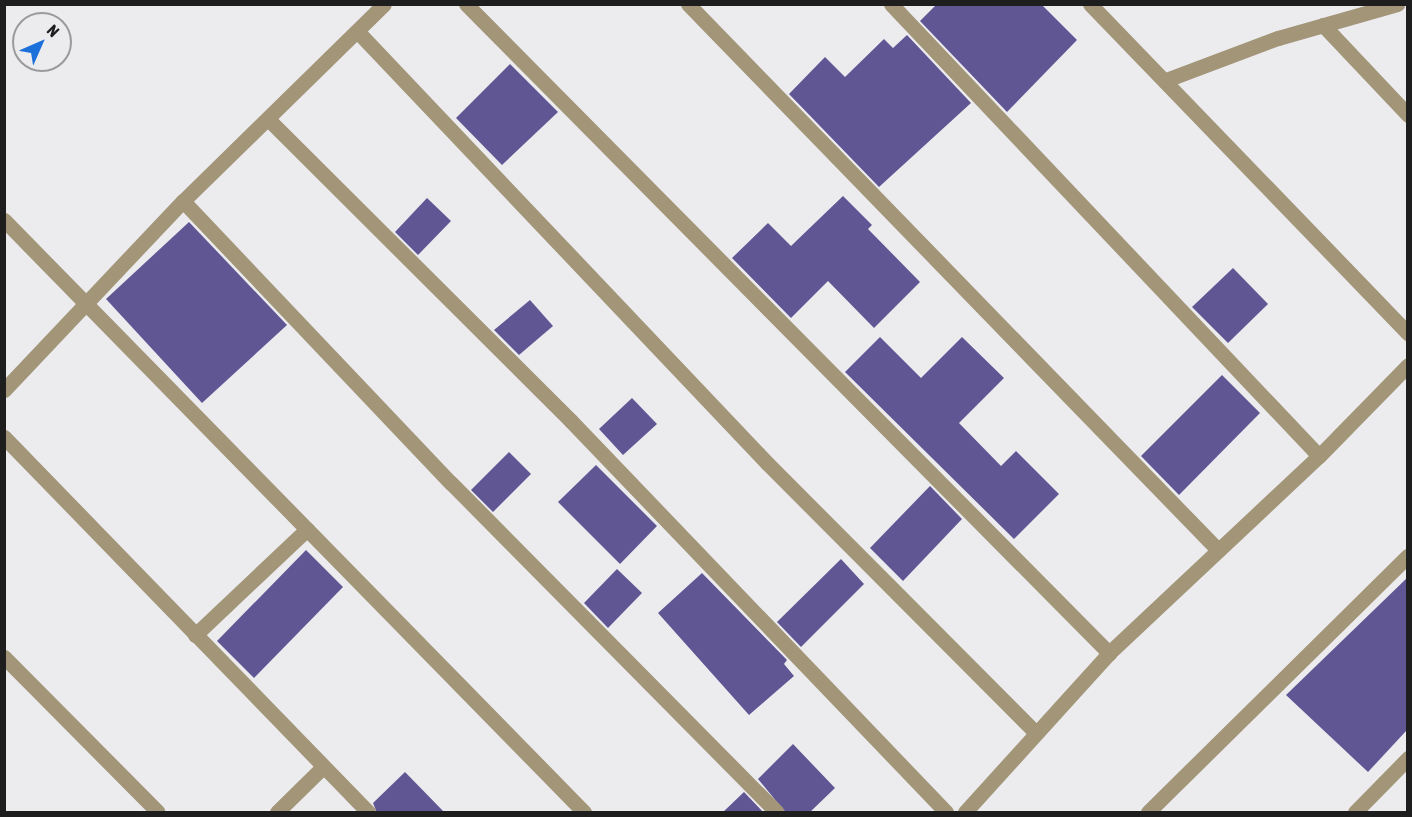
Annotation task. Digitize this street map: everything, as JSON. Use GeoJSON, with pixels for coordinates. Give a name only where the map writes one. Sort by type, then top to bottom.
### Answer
{"type":"FeatureCollection","features":[{"type":"Feature","properties":{"kind":"street"},"geometry":{"type":"LineString","coordinates":[[4,390],[183,201],[384,4]]}},
{"type":"Feature","properties":{"kind":"street"},"geometry":{"type":"LineString","coordinates":[[466,4],[1109,652]]}},
{"type":"Feature","properties":{"kind":"street"},"geometry":{"type":"LineString","coordinates":[[688,4],[1218,550]]}},
{"type":"Feature","properties":{"kind":"street"},"geometry":{"type":"LineString","coordinates":[[891,4],[1319,456]]}},
{"type":"Feature","properties":{"kind":"street"},"geometry":{"type":"LineString","coordinates":[[1090,4],[1166,80],[1407,333]]}},
{"type":"Feature","properties":{"kind":"street"},"geometry":{"type":"LineString","coordinates":[[1166,80],[1370,7],[1397,4]]}},
{"type":"Feature","properties":{"kind":"street"},"geometry":{"type":"LineString","coordinates":[[1323,25],[1407,115]]}},
{"type":"Feature","properties":{"kind":"street"},"geometry":{"type":"LineString","coordinates":[[358,32],[759,455],[1035,732]]}},
{"type":"Feature","properties":{"kind":"street"},"geometry":{"type":"LineString","coordinates":[[268,119],[571,421],[946,813]]}},
{"type":"Feature","properties":{"kind":"street"},"geometry":{"type":"LineString","coordinates":[[183,201],[451,483],[777,813]]}},
{"type":"Feature","properties":{"kind":"street"},"geometry":{"type":"LineString","coordinates":[[4,220],[585,813]]}},
{"type":"Feature","properties":{"kind":"street"},"geometry":{"type":"LineString","coordinates":[[964,813],[1109,652],[1319,456],[1407,365]]}},
{"type":"Feature","properties":{"kind":"street"},"geometry":{"type":"LineString","coordinates":[[4,437],[368,813]]}},
{"type":"Feature","properties":{"kind":"street"},"geometry":{"type":"LineString","coordinates":[[195,635],[307,529]]}},
{"type":"Feature","properties":{"kind":"street"},"geometry":{"type":"LineString","coordinates":[[1148,813],[1407,556]]}},
{"type":"Feature","properties":{"kind":"street"},"geometry":{"type":"LineString","coordinates":[[4,657],[158,813]]}},
{"type":"Feature","properties":{"kind":"street"},"geometry":{"type":"LineString","coordinates":[[1355,813],[1407,758]]}},
{"type":"Feature","properties":{"kind":"street"},"geometry":{"type":"LineString","coordinates":[[277,813],[323,767]]}},
{"type":"Feature","properties":{"kind":"building"},"geometry":{"type":"Polygon","coordinates":[[[937,4],[1041,4],[1077,40],[1007,112],[920,21],[937,4]]]}},
{"type":"Feature","properties":{"kind":"building"},"geometry":{"type":"Polygon","coordinates":[[[907,35],[971,103],[879,187],[789,94],[825,57],[845,77],[884,39],[893,48],[907,35]]]}},
{"type":"Feature","properties":{"kind":"building"},"geometry":{"type":"Polygon","coordinates":[[[510,64],[558,112],[502,165],[456,118],[510,64]]]}},
{"type":"Feature","properties":{"kind":"building"},"geometry":{"type":"Polygon","coordinates":[[[843,196],[872,225],[868,229],[920,282],[874,328],[828,281],[791,318],[732,258],[768,223],[791,246],[843,196]]]}},
{"type":"Feature","properties":{"kind":"building"},"geometry":{"type":"Polygon","coordinates":[[[427,198],[451,221],[418,255],[395,232],[427,198]]]}},
{"type":"Feature","properties":{"kind":"building"},"geometry":{"type":"Polygon","coordinates":[[[189,222],[287,325],[202,403],[106,299],[189,222]]]}},
{"type":"Feature","properties":{"kind":"building"},"geometry":{"type":"Polygon","coordinates":[[[1233,268],[1268,304],[1228,343],[1192,307],[1233,268]]]}},
{"type":"Feature","properties":{"kind":"building"},"geometry":{"type":"Polygon","coordinates":[[[530,300],[553,326],[519,355],[494,330],[530,300]]]}},
{"type":"Feature","properties":{"kind":"building"},"geometry":{"type":"Polygon","coordinates":[[[880,337],[921,378],[962,337],[1004,378],[959,423],[1001,466],[1016,451],[1059,494],[1014,539],[845,372],[880,337]]]}},
{"type":"Feature","properties":{"kind":"building"},"geometry":{"type":"Polygon","coordinates":[[[1222,375],[1260,413],[1179,495],[1141,456],[1222,375]]]}},
{"type":"Feature","properties":{"kind":"building"},"geometry":{"type":"Polygon","coordinates":[[[632,398],[657,424],[623,455],[599,429],[632,398]]]}},
{"type":"Feature","properties":{"kind":"building"},"geometry":{"type":"Polygon","coordinates":[[[509,452],[531,474],[493,512],[471,490],[509,452]]]}},
{"type":"Feature","properties":{"kind":"building"},"geometry":{"type":"Polygon","coordinates":[[[596,465],[657,526],[620,564],[558,502],[596,465]]]}},
{"type":"Feature","properties":{"kind":"building"},"geometry":{"type":"Polygon","coordinates":[[[930,486],[962,519],[903,581],[870,548],[930,486]]]}},
{"type":"Feature","properties":{"kind":"building"},"geometry":{"type":"Polygon","coordinates":[[[306,550],[343,587],[254,678],[217,641],[306,550]]]}},
{"type":"Feature","properties":{"kind":"building"},"geometry":{"type":"Polygon","coordinates":[[[841,559],[864,584],[801,647],[777,622],[841,559]]]}},
{"type":"Feature","properties":{"kind":"building"},"geometry":{"type":"Polygon","coordinates":[[[617,569],[642,593],[608,628],[584,603],[617,569]]]}},
{"type":"Feature","properties":{"kind":"building"},"geometry":{"type":"Polygon","coordinates":[[[702,573],[787,660],[784,664],[794,676],[749,715],[658,613],[702,573]]]}},
{"type":"Feature","properties":{"kind":"building"},"geometry":{"type":"Polygon","coordinates":[[[1407,578],[1407,730],[1368,772],[1286,695],[1407,578]]]}},
{"type":"Feature","properties":{"kind":"building"},"geometry":{"type":"Polygon","coordinates":[[[793,744],[835,788],[809,813],[786,813],[758,779],[793,744]]]}},
{"type":"Feature","properties":{"kind":"building"},"geometry":{"type":"Polygon","coordinates":[[[405,772],[445,813],[377,813],[373,803],[405,772]]]}},
{"type":"Feature","properties":{"kind":"building"},"geometry":{"type":"Polygon","coordinates":[[[744,792],[764,813],[722,813],[744,792]]]}}]}
